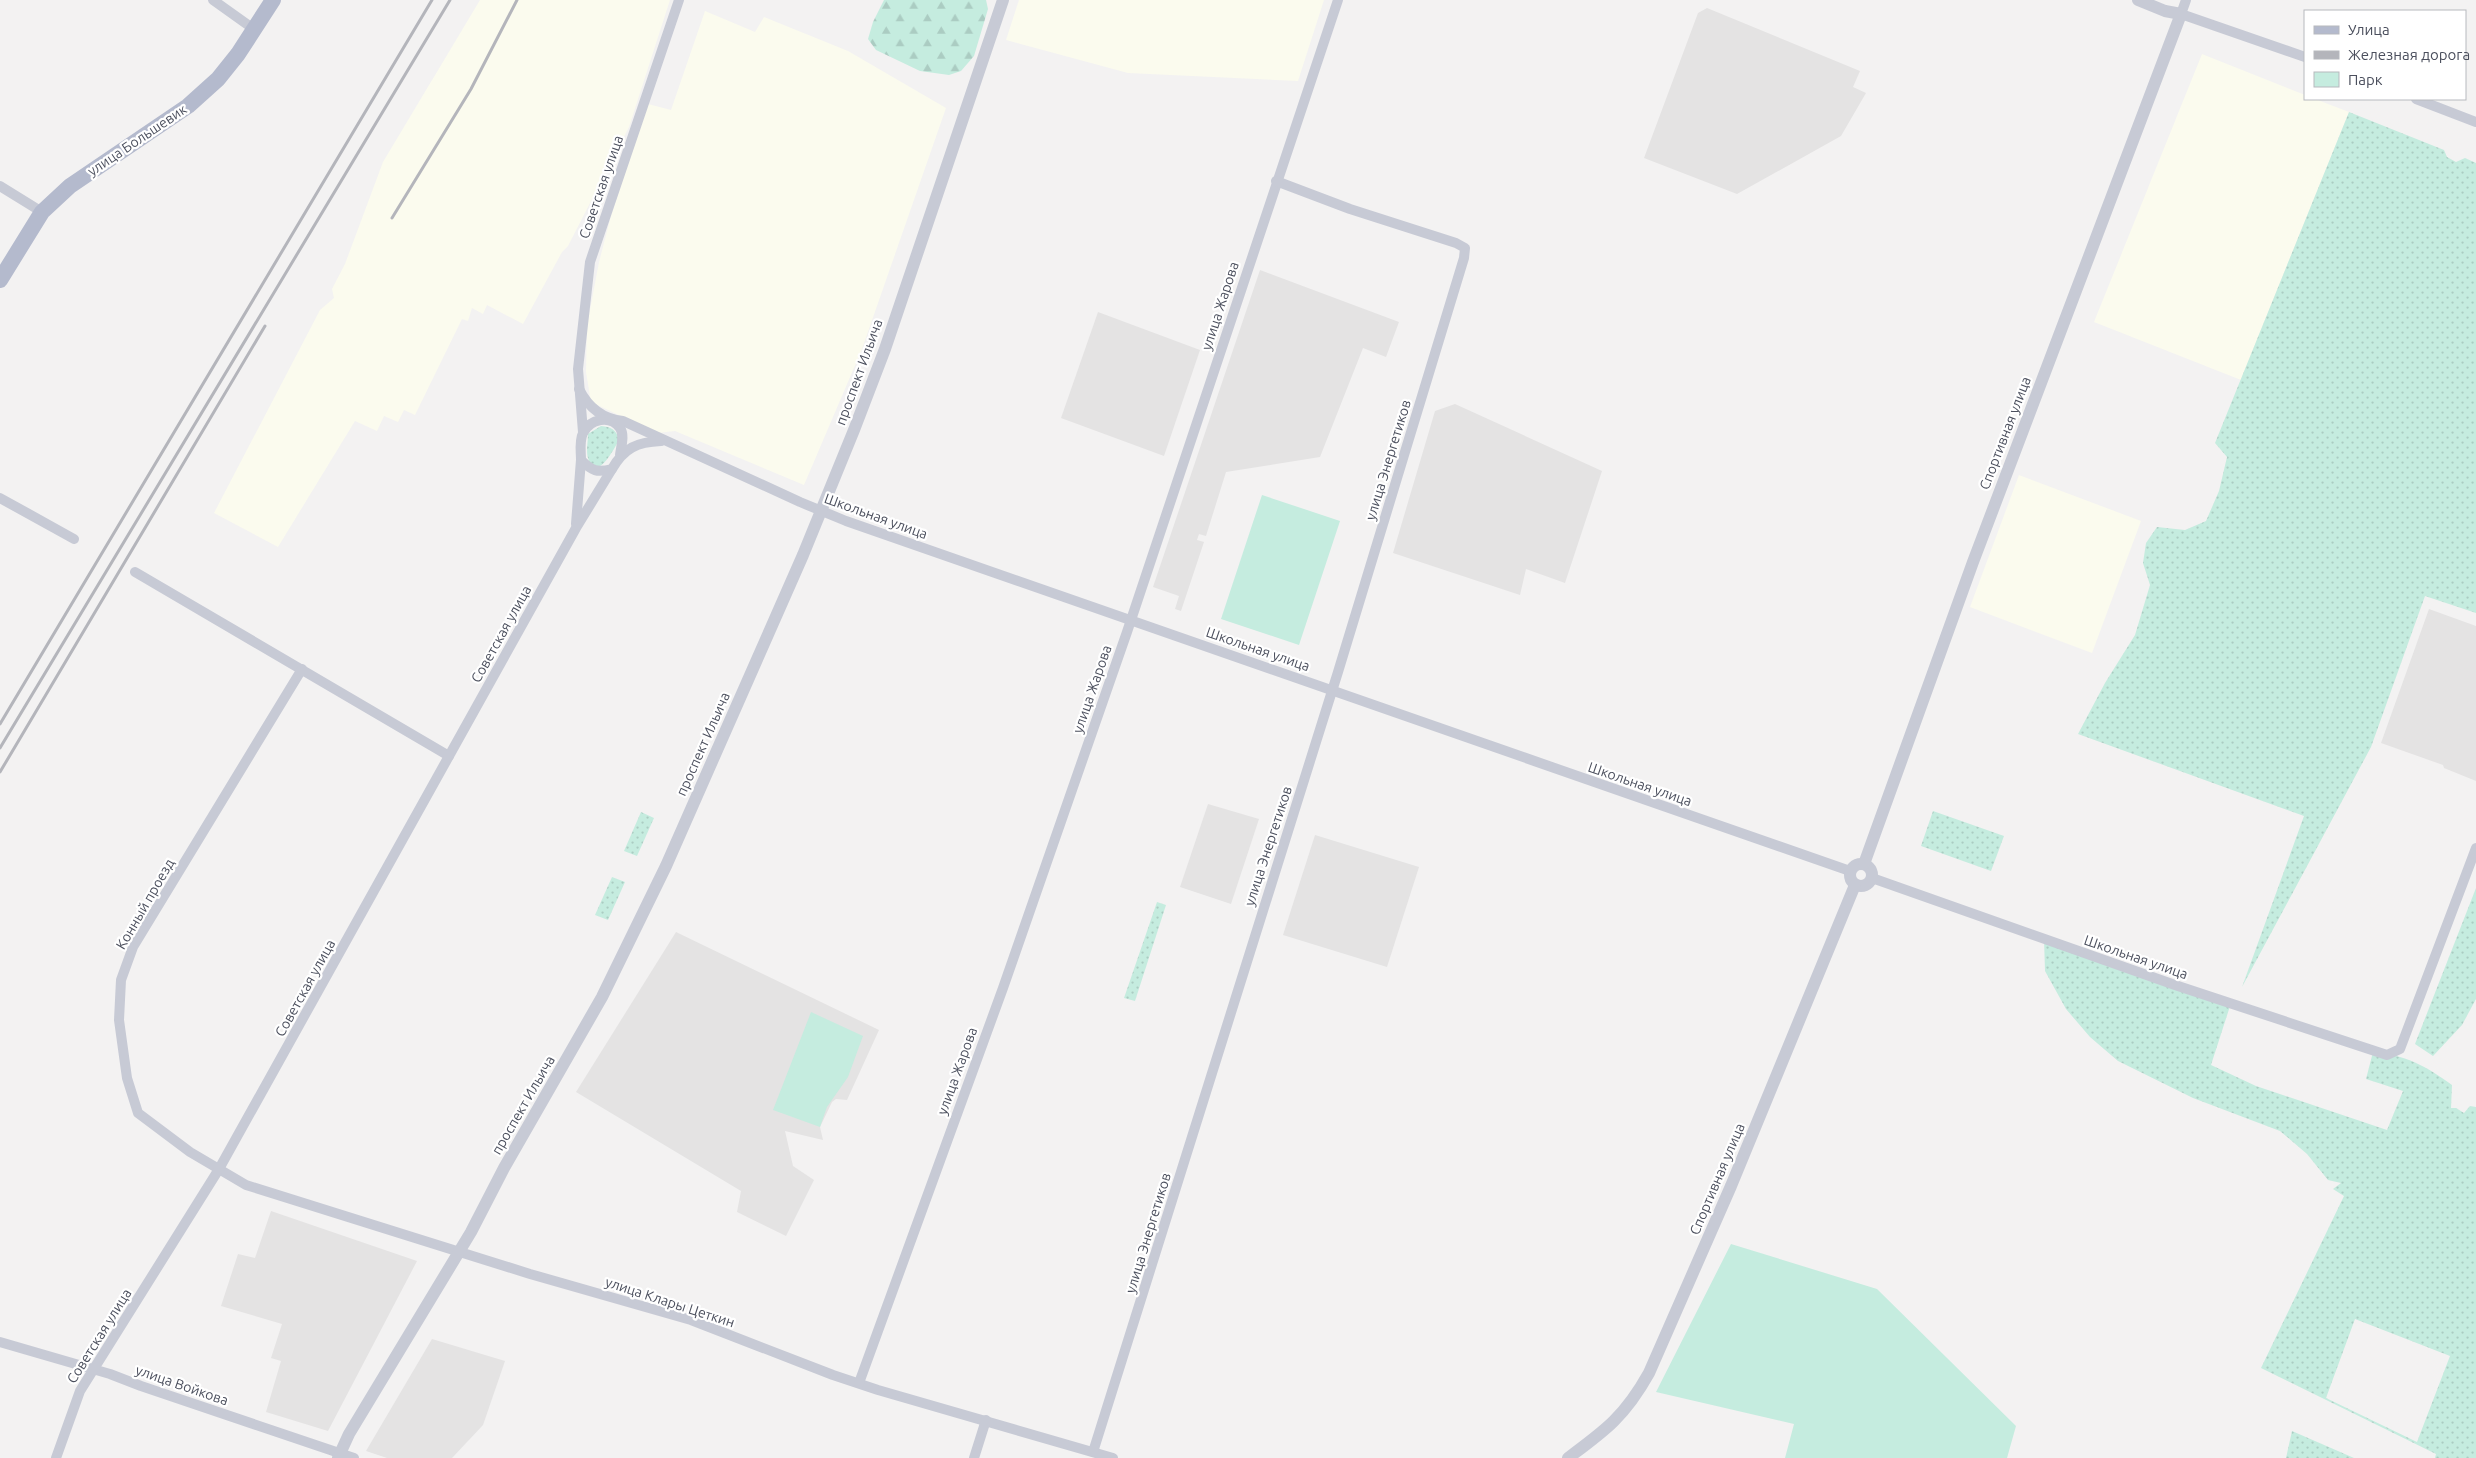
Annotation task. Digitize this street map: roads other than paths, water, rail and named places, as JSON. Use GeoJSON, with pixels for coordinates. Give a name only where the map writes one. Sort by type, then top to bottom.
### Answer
{"type":"FeatureCollection","features":[{"type":"Feature","properties":{"kind":"main road","name":"улица Большевик"},"geometry":{"type":"LineString","coordinates":[[0,280],[42,212],[70,186],[188,106],[218,79],[255,30],[273,0]]}},
{"type":"Feature","properties":{"kind":"street"},"geometry":{"type":"LineString","coordinates":[[213,0],[255,30]]}},
{"type":"Feature","properties":{"kind":"street","name":"Советская улица"},"geometry":{"type":"LineString","coordinates":[[583,432],[578,369],[581,323],[590,262],[679,0]]}},
{"type":"Feature","properties":{"kind":"street","name":"проспект Ильича"},"geometry":{"type":"LineString","coordinates":[[339,1456],[348,1434],[460,1252],[504,1168],[602,997],[658,884],[821,511],[884,349],[1004,0]]}},
{"type":"Feature","properties":{"kind":"street","name":"улица Жарова"},"geometry":{"type":"LineString","coordinates":[[859,1383],[1003,988],[1130,621],[1338,0]]}},
{"type":"Feature","properties":{"kind":"street"},"geometry":{"type":"LineString","coordinates":[[2138,0],[2304,58]]}},
{"type":"Feature","properties":{"kind":"street"},"geometry":{"type":"LineString","coordinates":[[2181,14],[2186,0]]}},
{"type":"Feature","properties":{"kind":"street","name":"Спортивная улица"},"geometry":{"type":"LineString","coordinates":[[1864,864],[1972,562],[2181,14]]}},
{"type":"Feature","properties":{"kind":"street"},"geometry":{"type":"LineString","coordinates":[[2419,100],[2476,122]]}},
{"type":"Feature","properties":{"kind":"street","name":"улица Энергетиков"},"geometry":{"type":"LineString","coordinates":[[1093,1452],[1332,689],[1464,258],[1465,248],[1276,181]]}},
{"type":"Feature","properties":{"kind":"street"},"geometry":{"type":"LineString","coordinates":[[0,186],[42,212]]}},
{"type":"Feature","properties":{"kind":"street"},"geometry":{"type":"LineString","coordinates":[[579,389],[585,401],[619,427],[621,432],[620,455],[612,469],[600,472],[592,470],[582,460],[580,442],[583,432],[598,420],[609,420]]}},
{"type":"Feature","properties":{"kind":"street","name":"Школьная улица"},"geometry":{"type":"LineString","coordinates":[[609,420],[623,421],[821,511],[1130,621],[1332,689],[1570,775],[1850,871]]}},
{"type":"Feature","properties":{"kind":"street"},"geometry":{"type":"LineString","coordinates":[[620,455],[646,442],[662,440]]}},
{"type":"Feature","properties":{"kind":"street","name":"Советская улица"},"geometry":{"type":"LineString","coordinates":[[576,528],[582,460]]}},
{"type":"Feature","properties":{"kind":"street","name":"Советская улица"},"geometry":{"type":"LineString","coordinates":[[56,1458],[80,1391],[220,1169],[576,528],[612,469]]}},
{"type":"Feature","properties":{"kind":"street"},"geometry":{"type":"LineString","coordinates":[[0,498],[74,539]]}},
{"type":"Feature","properties":{"kind":"street"},"geometry":{"type":"LineString","coordinates":[[135,572],[449,756]]}},
{"type":"Feature","properties":{"kind":"street","name":"Конный проезд"},"geometry":{"type":"LineString","coordinates":[[220,1169],[190,1152],[138,1113],[127,1078],[119,1020],[121,980],[133,947],[302,669]]}},
{"type":"Feature","properties":{"kind":"street"},"geometry":{"type":"LineString","coordinates":[[2473,860],[2476,848]]}},
{"type":"Feature","properties":{"kind":"street","name":"Школьная улица"},"geometry":{"type":"LineString","coordinates":[[1872,878],[2373,1052],[2387,1055],[2400,1049],[2473,860]]}},
{"type":"Feature","properties":{"kind":"street"},"geometry":{"type":"LineString","coordinates":[[1864,864],[1869,867],[1872,878],[1868,884],[1862,887],[1855,885],[1849,877],[1853,866],[1864,864]]}},
{"type":"Feature","properties":{"kind":"street","name":"Спортивная улица"},"geometry":{"type":"LineString","coordinates":[[1568,1458],[1600,1435],[1619,1416],[1632,1402],[1649,1373],[1734,1177],[1855,885]]}},
{"type":"Feature","properties":{"kind":"street","name":"улица Клары Цеткин"},"geometry":{"type":"LineString","coordinates":[[220,1169],[246,1185],[460,1252],[691,1320],[859,1383],[1113,1458]]}},
{"type":"Feature","properties":{"kind":"street","name":"улица Войкова"},"geometry":{"type":"LineString","coordinates":[[0,1342],[93,1370],[339,1456],[354,1458]]}},
{"type":"Feature","properties":{"kind":"street"},"geometry":{"type":"LineString","coordinates":[[974,1458],[986,1420]]}},
{"type":"Feature","properties":{"kind":"railway"},"geometry":{"type":"LineString","coordinates":[[0,724],[432,0]]}},
{"type":"Feature","properties":{"kind":"railway"},"geometry":{"type":"LineString","coordinates":[[0,748],[450,0]]}},
{"type":"Feature","properties":{"kind":"railway"},"geometry":{"type":"LineString","coordinates":[[392,218],[471,89],[517,0]]}},
{"type":"Feature","properties":{"kind":"railway"},"geometry":{"type":"LineString","coordinates":[[0,772],[265,326]]}}]}
